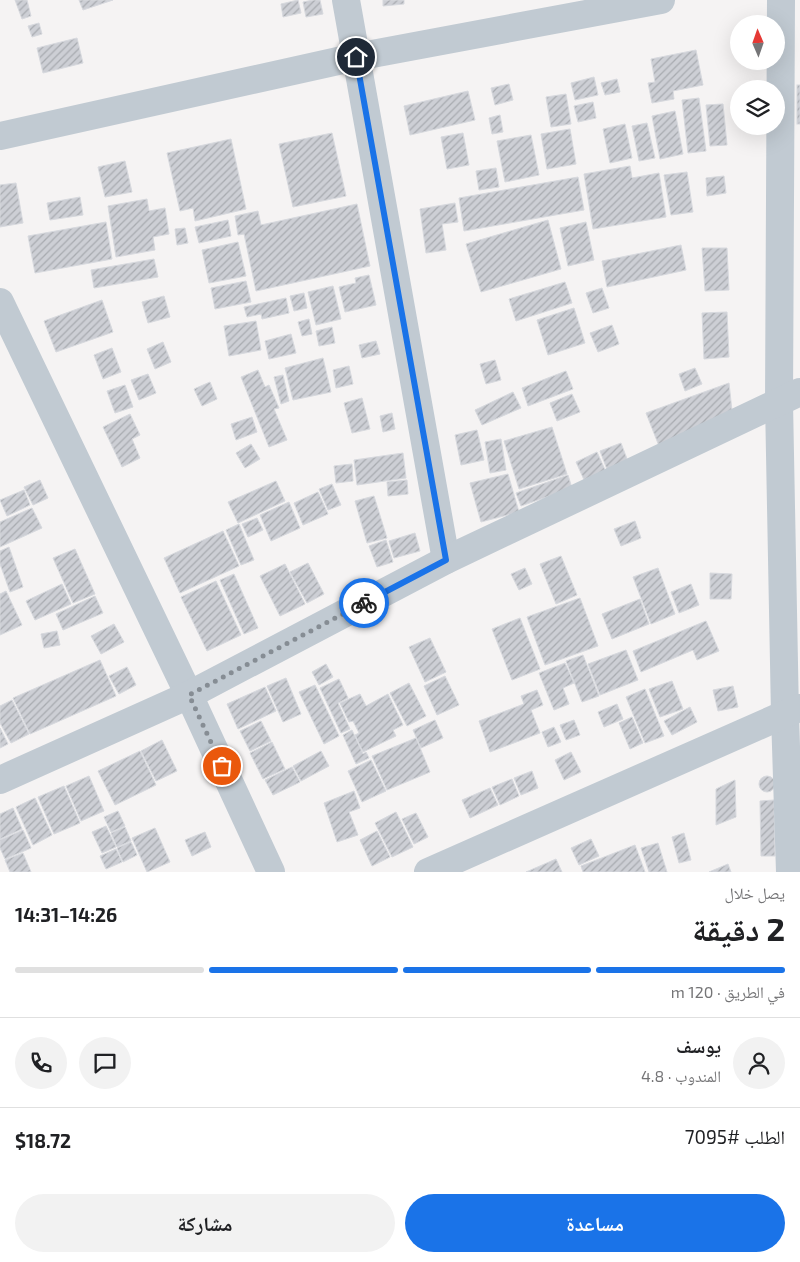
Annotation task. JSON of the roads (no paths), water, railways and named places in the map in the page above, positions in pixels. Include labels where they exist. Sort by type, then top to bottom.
[{"type":"street","points":[[346,0],[446,560]]},
{"type":"street","points":[[0,136],[356,57],[660,0]]},
{"type":"street","points":[[781,0],[789,397],[792,711],[790,872]]},
{"type":"street","points":[[0,302],[189,695],[271,872]]},
{"type":"street","points":[[0,780],[189,695],[446,560],[789,397]]},
{"type":"street","points":[[428,872],[792,711]]}]
